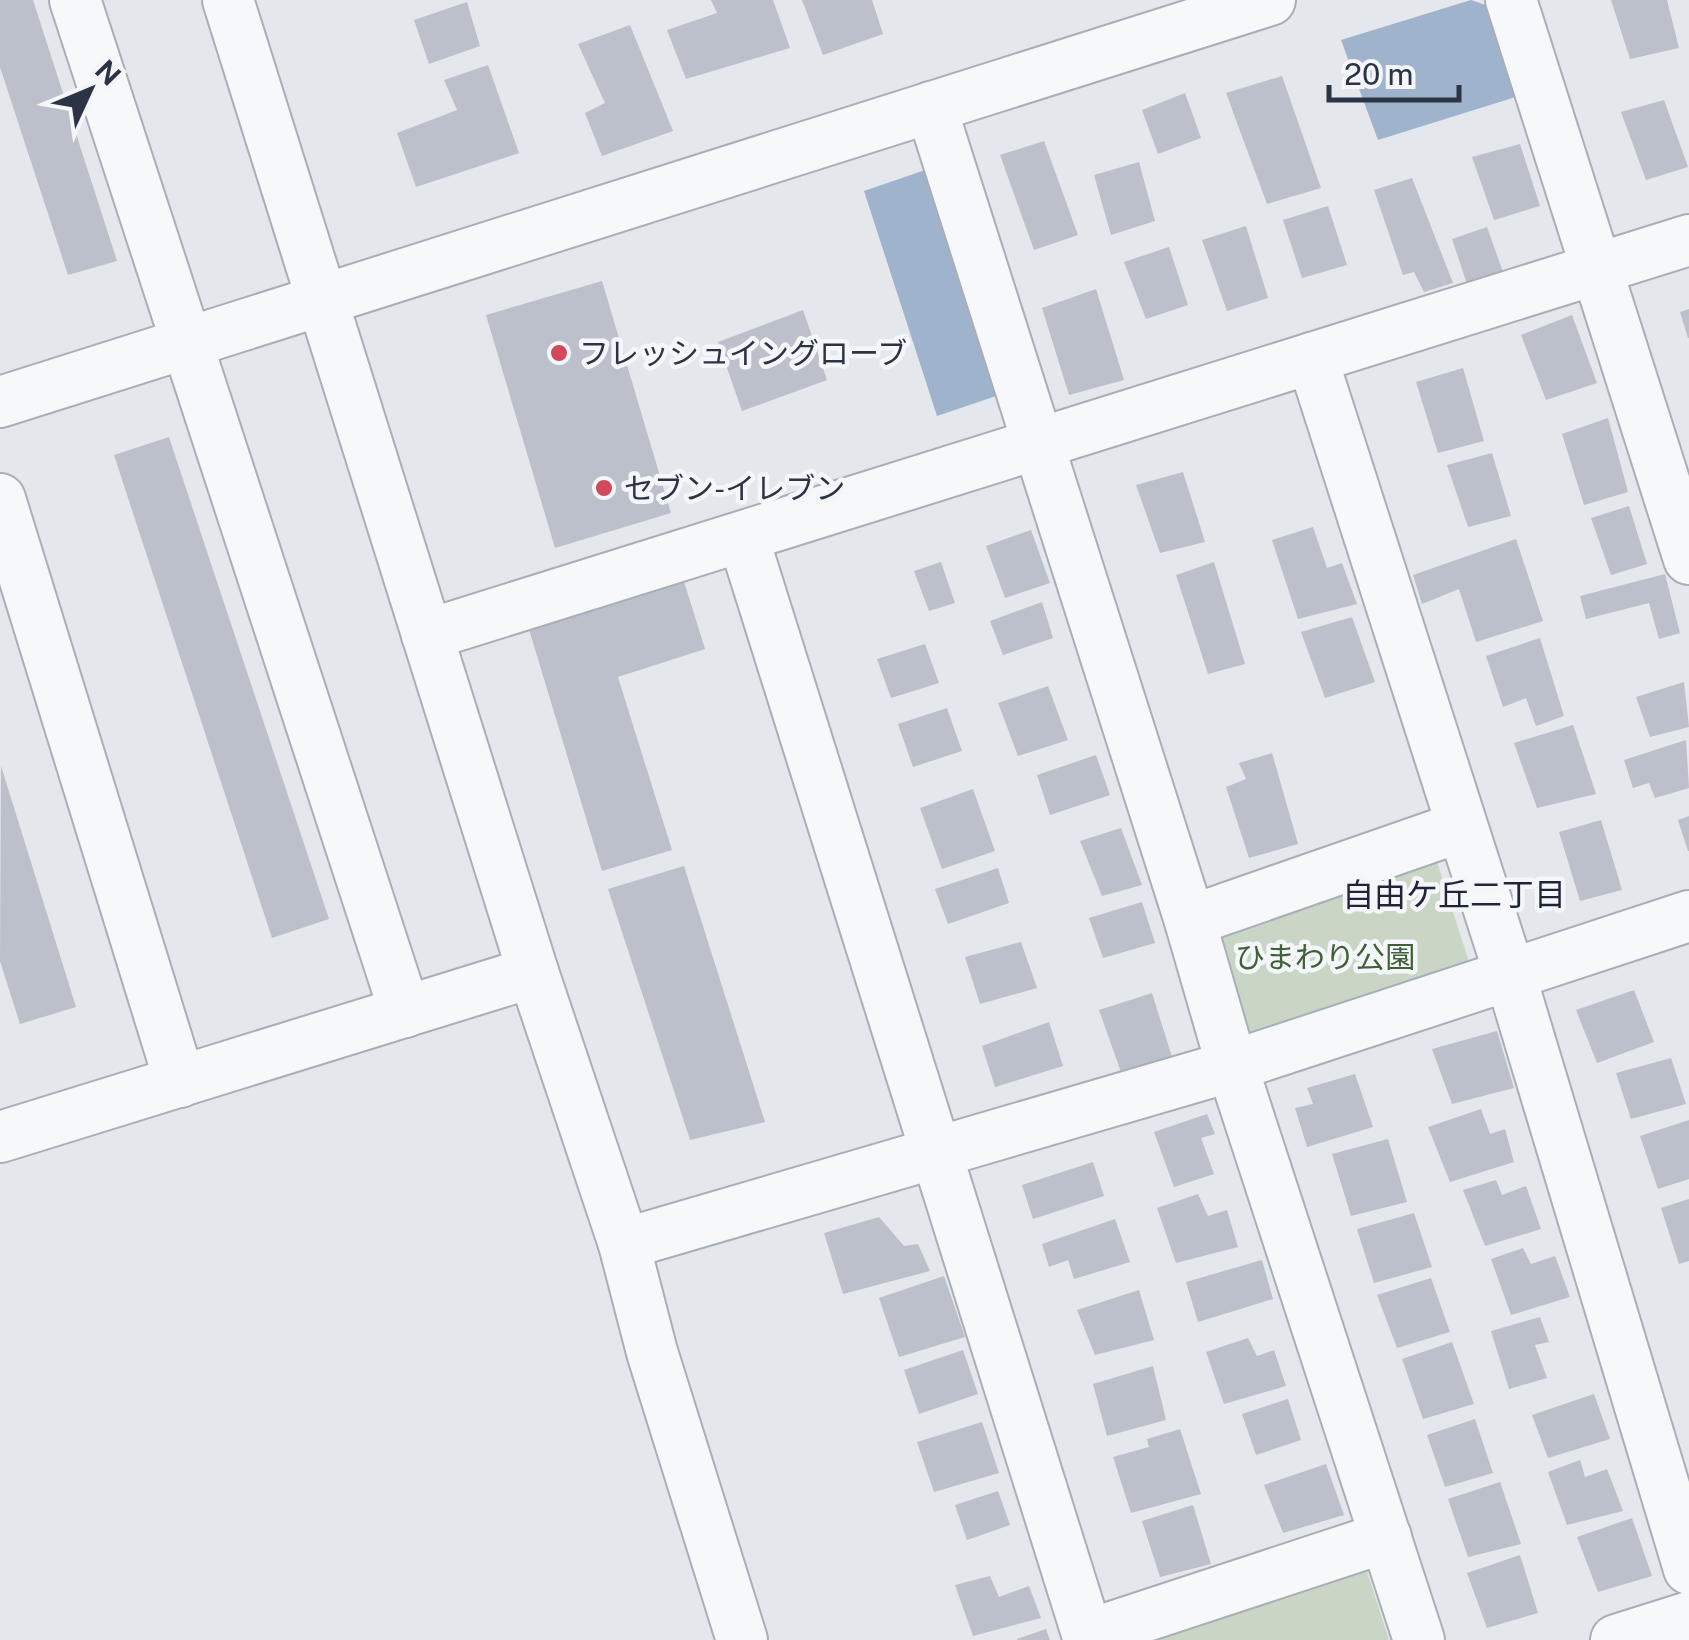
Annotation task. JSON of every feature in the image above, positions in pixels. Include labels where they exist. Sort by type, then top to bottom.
[{"type":"street","points":[[75,0],[184,344],[405,1012]]},
{"type":"street","points":[[228,0],[533,972],[624,1244],[652,1352],[742,1640]]},
{"type":"street","points":[[0,402],[931,107],[1128,21],[1270,0]]},
{"type":"street","points":[[1511,0],[1689,559]]},
{"type":"street","points":[[931,107],[1040,443],[1232,1066],[1418,1640]]},
{"type":"street","points":[[428,635],[1689,240]]},
{"type":"street","points":[[1312,358],[1511,978],[1689,1569]]},
{"type":"street","points":[[0,499],[180,1082]]},
{"type":"street","points":[[742,537],[1088,1638],[1386,1537]]},
{"type":"street","points":[[1190,922],[1460,827]]},
{"type":"street","points":[[624,1244],[1232,1066],[1511,978],[1689,916]]},
{"type":"street","points":[[0,1138],[533,972]]},
{"type":"street","points":[[1616,1640],[1689,1617]]},
{"type":"green space","name":"ひまわり公園","points":[[1435,856],[1472,971],[1249,1047],[1213,930]]},
{"type":"green space","points":[[1365,1565],[1389,1640],[1117,1640]]},
{"type":"water","points":[[1471,0],[1497,9],[1522,95],[1378,140],[1341,40]]},
{"type":"water","points":[[931,168],[1002,394],[937,416],[864,191]]},
{"type":"building","points":[[0,0],[33,0],[117,261],[68,275],[0,67]]},
{"type":"building","points":[[711,0],[773,0],[790,48],[686,79],[667,30],[717,13]]},
{"type":"building","points":[[802,0],[872,0],[883,34],[823,55]]},
{"type":"building","points":[[1611,0],[1667,0],[1679,48],[1630,59]]},
{"type":"building","points":[[467,2],[480,46],[429,64],[414,20]]},
{"type":"building","points":[[630,25],[673,131],[602,156],[585,113],[605,103],[578,44]]},
{"type":"building","points":[[488,65],[519,153],[416,187],[397,133],[457,110],[444,80]]},
{"type":"building","points":[[1282,76],[1321,188],[1267,204],[1226,93]]},
{"type":"building","points":[[1185,93],[1201,138],[1158,154],[1142,110]]},
{"type":"building","points":[[1664,100],[1688,167],[1646,180],[1621,112]]},
{"type":"building","points":[[1044,141],[1078,235],[1034,250],[1000,155]]},
{"type":"building","points":[[1520,144],[1540,206],[1494,220],[1472,157]]},
{"type":"building","points":[[1139,162],[1155,221],[1111,235],[1094,175]]},
{"type":"building","points":[[1412,178],[1453,283],[1424,292],[1414,272],[1403,275],[1374,190]]},
{"type":"building","points":[[1328,206],[1347,265],[1302,278],[1283,220]]},
{"type":"building","points":[[1246,226],[1268,298],[1227,311],[1202,240]]},
{"type":"building","points":[[1487,227],[1503,272],[1467,284],[1452,239]]},
{"type":"building","points":[[1169,247],[1188,305],[1146,319],[1124,262]]},
{"type":"building","points":[[602,281],[671,513],[555,548],[486,315]]},
{"type":"building","points":[[1096,289],[1124,380],[1069,395],[1042,308]]},
{"type":"building","points":[[1689,309],[1689,338],[1688,338],[1680,312]]},
{"type":"building","points":[[803,310],[827,380],[742,411],[718,342]]},
{"type":"building","points":[[1572,315],[1597,383],[1546,400],[1521,335]]},
{"type":"building","points":[[1463,368],[1484,441],[1438,453],[1416,382]]},
{"type":"building","points":[[1608,418],[1628,492],[1584,505],[1562,434]]},
{"type":"building","points":[[169,437],[329,919],[272,938],[114,455]]},
{"type":"building","points":[[1492,453],[1511,516],[1468,527],[1447,465]]},
{"type":"building","points":[[1183,472],[1205,542],[1160,553],[1136,485]]},
{"type":"building","points":[[1629,506],[1647,564],[1611,575],[1591,518]]},
{"type":"building","points":[[1313,527],[1327,568],[1342,563],[1357,604],[1298,619],[1272,540]]},
{"type":"building","points":[[1031,530],[1050,583],[1005,598],[986,546]]},
{"type":"building","points":[[1516,539],[1543,621],[1476,642],[1459,589],[1422,604],[1413,575]]},
{"type":"building","points":[[941,562],[955,603],[929,611],[914,571]]},
{"type":"building","points":[[1214,562],[1245,664],[1208,674],[1176,575]]},
{"type":"building","points":[[1665,574],[1680,633],[1659,639],[1649,603],[1586,619],[1580,596]]},
{"type":"building","points":[[682,575],[705,649],[618,677],[672,850],[602,871],[528,626]]},
{"type":"building","points":[[1042,602],[1053,638],[1003,655],[990,621]]},
{"type":"building","points":[[1352,617],[1375,682],[1325,698],[1301,632]]},
{"type":"building","points":[[1540,638],[1564,716],[1536,726],[1526,698],[1503,707],[1486,656]]},
{"type":"building","points":[[925,644],[939,683],[891,698],[877,659]]},
{"type":"building","points":[[1684,682],[1689,727],[1650,737],[1636,697]]},
{"type":"building","points":[[1048,686],[1068,740],[1018,756],[998,703]]},
{"type":"building","points":[[947,708],[962,751],[913,767],[898,724]]},
{"type":"building","points":[[1573,725],[1596,794],[1537,808],[1514,743]]},
{"type":"building","points":[[1686,740],[1689,788],[1655,798],[1649,783],[1633,788],[1624,760]]},
{"type":"building","points":[[1272,753],[1298,844],[1249,858],[1226,787],[1246,779],[1239,763]]},
{"type":"building","points":[[1096,755],[1110,795],[1050,815],[1037,775]]},
{"type":"building","points":[[1,766],[76,1007],[20,1024],[0,961]]},
{"type":"building","points":[[973,789],[995,851],[942,869],[920,808]]},
{"type":"building","points":[[1689,816],[1689,851],[1688,851],[1678,820]]},
{"type":"building","points":[[1601,820],[1622,890],[1580,901],[1559,832]]},
{"type":"building","points":[[1121,828],[1142,885],[1102,896],[1080,841]]},
{"type":"building","points":[[684,866],[765,1122],[690,1140],[608,889]]},
{"type":"building","points":[[998,868],[1009,903],[948,924],[935,889]]},
{"type":"building","points":[[1142,902],[1155,943],[1103,958],[1089,918]]},
{"type":"building","points":[[1021,942],[1037,988],[980,1004],[965,957]]},
{"type":"building","points":[[1634,990],[1654,1042],[1597,1063],[1576,1010]]},
{"type":"building","points":[[1152,993],[1172,1057],[1121,1072],[1099,1010]]},
{"type":"building","points":[[1049,1022],[1063,1066],[995,1087],[982,1046]]},
{"type":"building","points":[[1497,1031],[1514,1088],[1452,1104],[1432,1049]]},
{"type":"building","points":[[1671,1058],[1686,1104],[1631,1119],[1616,1073]]},
{"type":"building","points":[[1355,1074],[1373,1127],[1307,1147],[1295,1108],[1313,1104],[1307,1088]]},
{"type":"building","points":[[1481,1109],[1490,1134],[1505,1129],[1514,1162],[1450,1182],[1428,1127]]},
{"type":"building","points":[[1207,1114],[1215,1134],[1201,1138],[1214,1174],[1174,1187],[1154,1132]]},
{"type":"building","points":[[1689,1120],[1689,1179],[1658,1189],[1640,1136]]},
{"type":"building","points":[[1388,1139],[1407,1202],[1351,1216],[1332,1154]]},
{"type":"building","points":[[1093,1162],[1104,1196],[1033,1219],[1022,1185]]},
{"type":"building","points":[[1496,1180],[1502,1195],[1526,1186],[1541,1229],[1485,1246],[1463,1190]]},
{"type":"building","points":[[1198,1194],[1208,1216],[1227,1210],[1238,1247],[1176,1263],[1157,1208]]},
{"type":"building","points":[[1689,1199],[1689,1261],[1679,1264],[1661,1208]]},
{"type":"building","points":[[1414,1213],[1432,1267],[1374,1283],[1357,1229]]},
{"type":"building","points":[[879,1217],[904,1246],[918,1244],[930,1271],[843,1294],[824,1233]]},
{"type":"building","points":[[1115,1219],[1130,1262],[1074,1279],[1068,1260],[1049,1267],[1042,1244]]},
{"type":"building","points":[[1523,1248],[1531,1264],[1555,1256],[1570,1297],[1511,1315],[1491,1259]]},
{"type":"building","points":[[1262,1260],[1273,1299],[1198,1322],[1186,1282]]},
{"type":"building","points":[[944,1276],[965,1337],[899,1357],[879,1298]]},
{"type":"building","points":[[1431,1278],[1450,1332],[1397,1348],[1377,1295]]},
{"type":"building","points":[[1139,1290],[1154,1340],[1095,1355],[1077,1310]]},
{"type":"building","points":[[1540,1317],[1549,1342],[1535,1345],[1547,1378],[1509,1389],[1491,1331]]},
{"type":"building","points":[[1248,1338],[1257,1356],[1274,1350],[1286,1386],[1224,1404],[1206,1352]]},
{"type":"building","points":[[1452,1342],[1474,1404],[1423,1419],[1402,1359]]},
{"type":"building","points":[[963,1350],[978,1394],[919,1414],[904,1370]]},
{"type":"building","points":[[1153,1366],[1166,1420],[1107,1436],[1093,1384]]},
{"type":"building","points":[[1594,1394],[1610,1439],[1548,1458],[1532,1415]]},
{"type":"building","points":[[1288,1399],[1301,1440],[1256,1455],[1242,1414]]},
{"type":"building","points":[[1475,1419],[1493,1473],[1445,1487],[1427,1435]]},
{"type":"building","points":[[982,1422],[999,1473],[934,1492],[917,1442]]},
{"type":"building","points":[[1180,1429],[1201,1494],[1131,1513],[1113,1457],[1149,1447],[1147,1439]]},
{"type":"building","points":[[1580,1460],[1585,1477],[1607,1469],[1623,1511],[1567,1525],[1548,1472]]},
{"type":"building","points":[[1326,1464],[1344,1515],[1283,1533],[1264,1485]]},
{"type":"building","points":[[1500,1482],[1521,1544],[1468,1557],[1448,1499]]},
{"type":"building","points":[[998,1491],[1010,1525],[967,1540],[955,1505]]},
{"type":"building","points":[[1193,1505],[1211,1564],[1160,1577],[1142,1521]]},
{"type":"building","points":[[1632,1518],[1652,1576],[1598,1592],[1577,1537]]},
{"type":"building","points":[[1520,1555],[1538,1613],[1487,1628],[1467,1573]]},
{"type":"building","points":[[990,1576],[999,1597],[1029,1586],[1041,1618],[973,1636],[955,1585]]},
{"type":"building","points":[[1046,1629],[1050,1640],[1017,1640],[1017,1639]]},
{"type":"place","name":"フレッシュイングローブ","points":[[559,353]]},
{"type":"place","name":"セブン-イレブン","points":[[604,488]]},
{"type":"district","name":"自由ケ丘二丁目","points":[[1454,894]]}]
